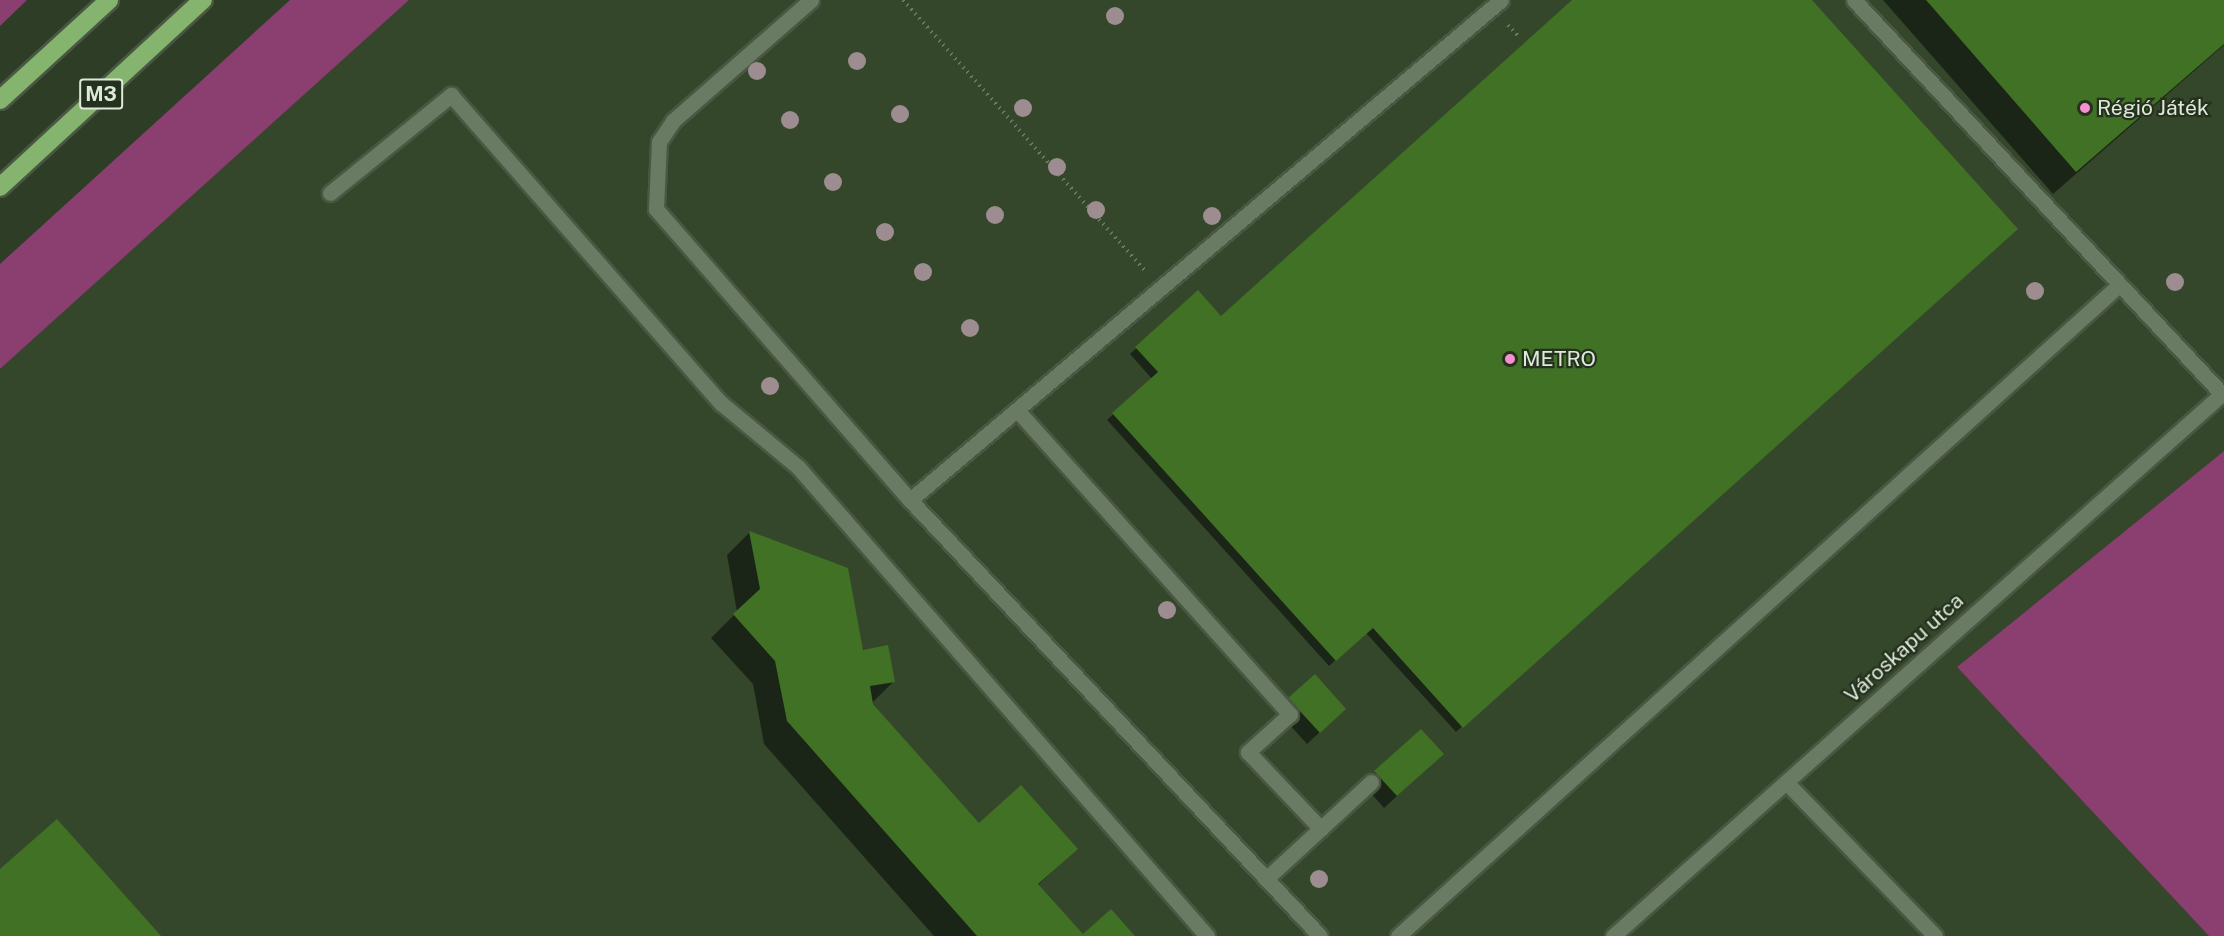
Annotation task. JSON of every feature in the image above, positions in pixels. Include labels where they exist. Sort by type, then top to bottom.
[{"type":"highway","points":[[0,100],[109,0]]},
{"type":"highway","name":"M3","points":[[0,187],[203,0]]},
{"type":"street","points":[[811,0],[673,121],[659,142],[656,208],[910,500],[1320,936]]},
{"type":"street","points":[[910,500],[1501,0]]},
{"type":"street","points":[[1854,0],[2119,285],[2223,393]]},
{"type":"street","points":[[330,194],[451,95],[721,403],[798,467],[1207,936]]},
{"type":"street","points":[[1398,936],[2119,285]]},
{"type":"street","name":"Városkapu utca","points":[[1612,936],[2223,393]]},
{"type":"street","points":[[1017,410],[1290,714],[1248,752],[1321,829]]},
{"type":"street","points":[[1266,879],[1371,782]]},
{"type":"street","points":[[1786,782],[1935,936]]},
{"type":"path","points":[[903,0],[1161,288]]},
{"type":"shaded area","points":[[0,0],[27,0],[0,26]]},
{"type":"shaded area","points":[[290,0],[409,0],[0,369],[0,264]]},
{"type":"shaded area","points":[[409,0],[2224,0],[2224,451],[1957,667],[2209,936],[0,936],[0,369]]},
{"type":"shaded area","points":[[2224,451],[2224,936],[2209,936],[1957,667]]},
{"type":"building","name":"METRO","points":[[1572,0],[1812,0],[2018,229],[1463,728],[1373,628],[1336,661],[1112,413],[1158,372],[1135,347],[1198,290],[1221,316]]},
{"type":"building","name":"Régió Játék","points":[[1926,0],[2224,0],[2224,44],[2076,172]]},
{"type":"building","points":[[749,531],[848,568],[863,650],[888,645],[895,682],[870,686],[873,704],[979,823],[1021,785],[1078,849],[1038,884],[1083,934],[1111,909],[1135,936],[977,936],[787,721],[775,661],[733,614],[760,589]]},
{"type":"building","points":[[1315,674],[1346,709],[1320,733],[1288,698]]},
{"type":"building","points":[[1421,729],[1444,754],[1397,796],[1374,771]]},
{"type":"building","points":[[57,819],[161,936],[0,936],[0,869]]},
{"type":"place","name":"Régió Játék","points":[[2085,108]]},
{"type":"place","name":"METRO","points":[[1510,359]]}]
